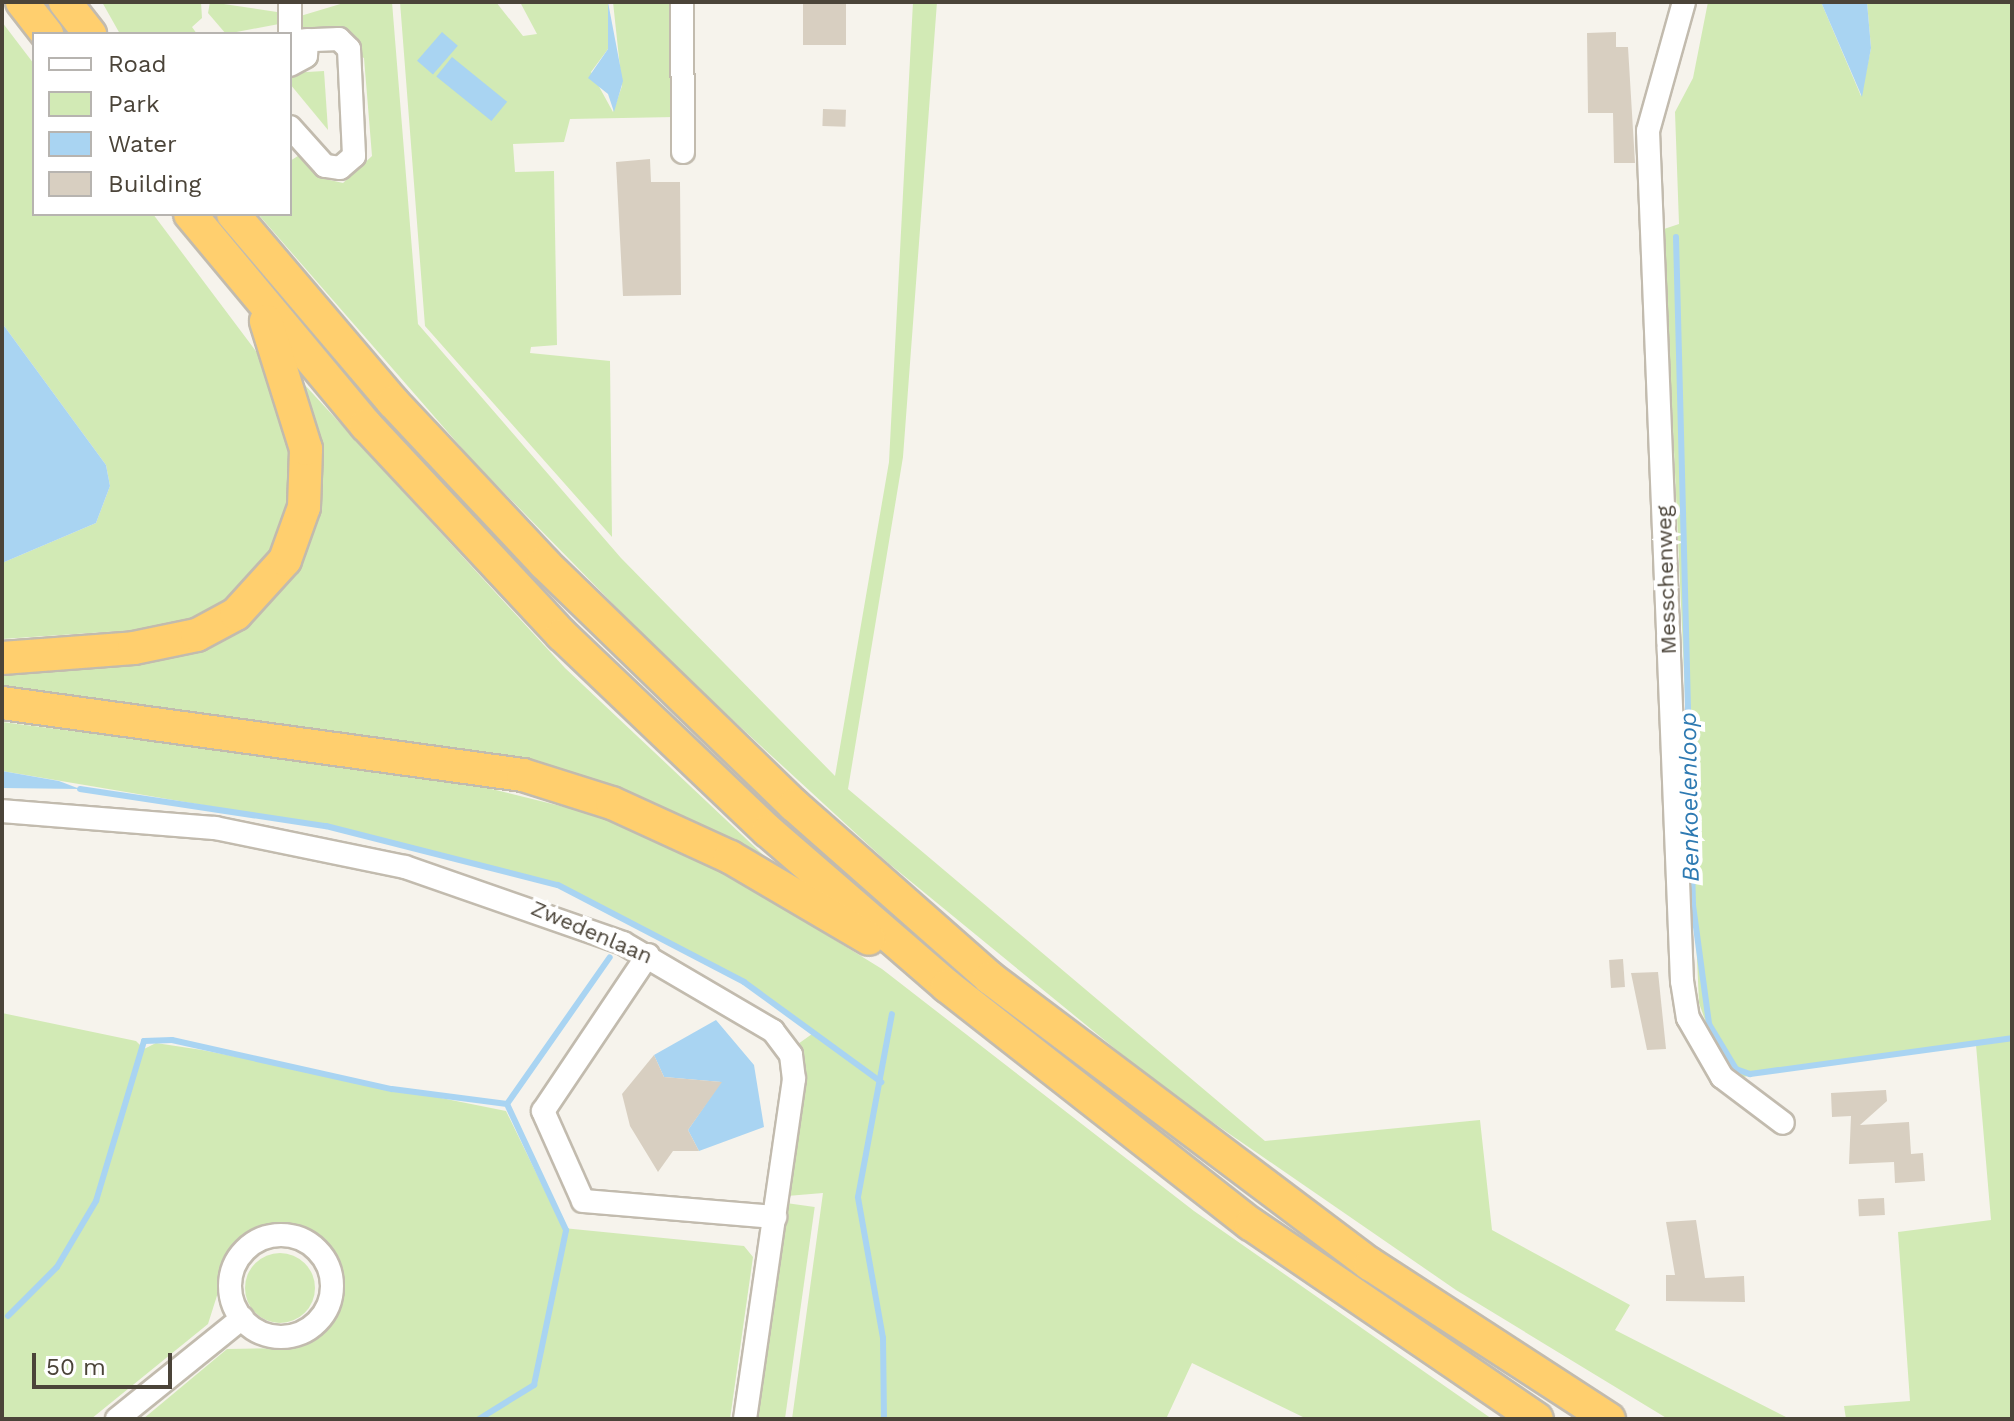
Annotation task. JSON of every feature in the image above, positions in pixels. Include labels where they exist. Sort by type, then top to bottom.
[{"type":"highway","points":[[22,2],[45,32]]},
{"type":"highway","points":[[65,2],[88,32]]},
{"type":"highway","points":[[192,216],[258,299],[562,635],[768,831],[947,986],[1251,1224],[1537,1419]]},
{"type":"highway","points":[[235,216],[383,391],[544,563],[794,805],[990,978],[1370,1264],[1609,1419]]},
{"type":"highway","points":[[2,658],[134,648],[197,635],[236,614],[285,560],[304,507],[306,449],[258,299]]},
{"type":"highway","points":[[2,703],[523,775],[612,803],[730,857],[947,986]]},
{"type":"street","points":[[290,2],[290,32]]},
{"type":"street","points":[[682,2],[683,152]]},
{"type":"street","name":"Messchenweg","points":[[1684,2],[1648,131],[1682,981],[1688,1018],[1715,1067],[1783,1123]]},
{"type":"street","points":[[292,41],[339,39],[349,49],[354,156],[340,168],[325,166],[292,129]]},
{"type":"street","points":[[292,64],[306,56],[307,40]]},
{"type":"street","name":"Zwedenlaan","points":[[2,811],[215,828],[325,849],[525,903],[648,955],[773,1031],[791,1055],[775,1217],[745,1419]]},
{"type":"street","points":[[648,955],[543,1111],[583,1201],[775,1217]]},
{"type":"street","points":[[282,1235],[314,1246],[331,1281],[320,1319],[277,1337],[242,1318],[230,1275],[249,1246],[282,1235]]},
{"type":"street","points":[[117,1419],[242,1318]]},
{"type":"green space","points":[[102,2],[201,2],[202,18],[192,27],[196,32],[119,32]]},
{"type":"green space","points":[[210,2],[277,12],[279,24],[224,32],[208,13]]},
{"type":"green space","points":[[347,2],[392,2],[418,324],[621,558],[835,776],[889,462],[913,2],[937,2],[903,457],[848,789],[1265,1141],[1480,1120],[1492,1230],[1630,1305],[1615,1330],[1790,1419],[1668,1419],[1456,1290],[1163,1088],[887,862],[673,665],[473,461],[260,216],[292,216],[292,160],[301,154],[321,178],[343,183],[372,156],[364,58],[302,29],[297,17]]},
{"type":"green space","points":[[400,2],[496,2],[523,36],[537,34],[520,2],[608,2],[608,49],[591,72],[613,112],[622,86],[613,2],[675,2],[675,117],[570,119],[564,142],[513,144],[515,172],[554,171],[557,345],[531,347],[530,353],[610,361],[612,537],[425,326]]},
{"type":"green space","points":[[1708,2],[1821,2],[1861,96],[1871,48],[1867,2],[2012,2],[2012,1419],[1846,1419],[1844,1406],[1910,1401],[1898,1232],[1991,1220],[1976,1045],[1742,1077],[1715,1048],[1699,1003],[1664,229],[1679,224],[1675,112],[1693,78]]},
{"type":"green space","points":[[2,22],[32,61],[32,216],[154,216],[264,362],[293,451],[293,494],[277,544],[252,581],[200,617],[165,628],[2,639],[2,563],[96,523],[110,486],[106,465],[2,323]]},
{"type":"green space","points":[[324,71],[328,130],[292,86],[292,73]]},
{"type":"green space","points":[[292,371],[565,668],[794,884],[683,822],[308,729],[2,691],[2,669],[157,652],[292,565]]},
{"type":"green space","points":[[2,722],[451,779],[629,823],[710,863],[882,969],[1194,1211],[1492,1419],[1307,1419],[1192,1363],[1166,1419],[792,1419],[823,1193],[787,1196],[805,1072],[798,1044],[812,1034],[722,968],[558,885],[326,826],[2,771]]},
{"type":"green space","points":[[2,1013],[136,1041],[144,1049],[156,1043],[202,1050],[506,1111],[563,1228],[744,1246],[753,1257],[730,1419],[143,1419],[227,1349],[296,1348],[328,1328],[342,1302],[338,1263],[305,1227],[277,1223],[234,1242],[208,1324],[91,1419],[2,1419]]},
{"type":"green space","points":[[786,1203],[815,1207],[785,1419],[756,1419]]},
{"type":"green space","points":[[280,1253],[305,1263],[315,1288],[305,1313],[280,1323],[255,1313],[245,1288],[255,1263]]},
{"type":"water","points":[[608,2],[623,81],[614,112],[608,94],[588,78],[608,49]]},
{"type":"water","points":[[1821,2],[1867,2],[1871,48],[1862,97]]},
{"type":"water","points":[[442,32],[458,46],[433,74],[417,61]]},
{"type":"water","points":[[452,57],[507,102],[491,121],[436,76]]},
{"type":"water","points":[[2,323],[106,465],[110,486],[96,523],[2,563]]},
{"type":"water","points":[[2,771],[59,781],[80,789],[2,788]]},
{"type":"water","points":[[716,1020],[754,1065],[764,1127],[699,1151],[688,1130],[721,1082],[664,1077],[654,1055]]},
{"type":"building","points":[[803,2],[846,2],[846,45],[803,45]]},
{"type":"building","points":[[1616,32],[1616,47],[1628,47],[1635,163],[1614,163],[1613,113],[1588,113],[1587,33]]},
{"type":"building","points":[[823,109],[846,110],[845,127],[822,126]]},
{"type":"building","points":[[650,159],[651,182],[680,182],[681,295],[623,296],[616,162]]},
{"type":"building","points":[[1623,959],[1625,987],[1611,988],[1609,960]]},
{"type":"building","points":[[1658,972],[1666,1049],[1647,1050],[1631,973]]},
{"type":"building","points":[[654,1055],[664,1077],[722,1082],[688,1130],[699,1151],[673,1151],[658,1172],[630,1126],[622,1094]]},
{"type":"building","points":[[1886,1090],[1887,1101],[1860,1125],[1909,1122],[1911,1154],[1923,1153],[1925,1181],[1895,1183],[1894,1162],[1849,1164],[1851,1116],[1832,1117],[1831,1093]]},
{"type":"building","points":[[1884,1198],[1885,1215],[1859,1216],[1858,1199]]},
{"type":"building","points":[[1696,1220],[1705,1278],[1744,1276],[1745,1302],[1666,1301],[1666,1275],[1675,1275],[1666,1222]]},
{"type":"waterway","name":"Benkoelenloop","points":[[1676,237],[1693,905],[1709,1024],[1736,1069],[1750,1074],[2012,1038]]},
{"type":"waterway","points":[[80,789],[326,826],[558,885],[744,982],[881,1082]]},
{"type":"waterway","points":[[479,1419],[534,1385],[566,1230],[507,1104],[610,957]]},
{"type":"waterway","points":[[884,1419],[883,1338],[858,1197],[892,1014]]},
{"type":"waterway","points":[[8,1316],[57,1267],[96,1201],[144,1041],[172,1040],[392,1089],[507,1104]]}]
